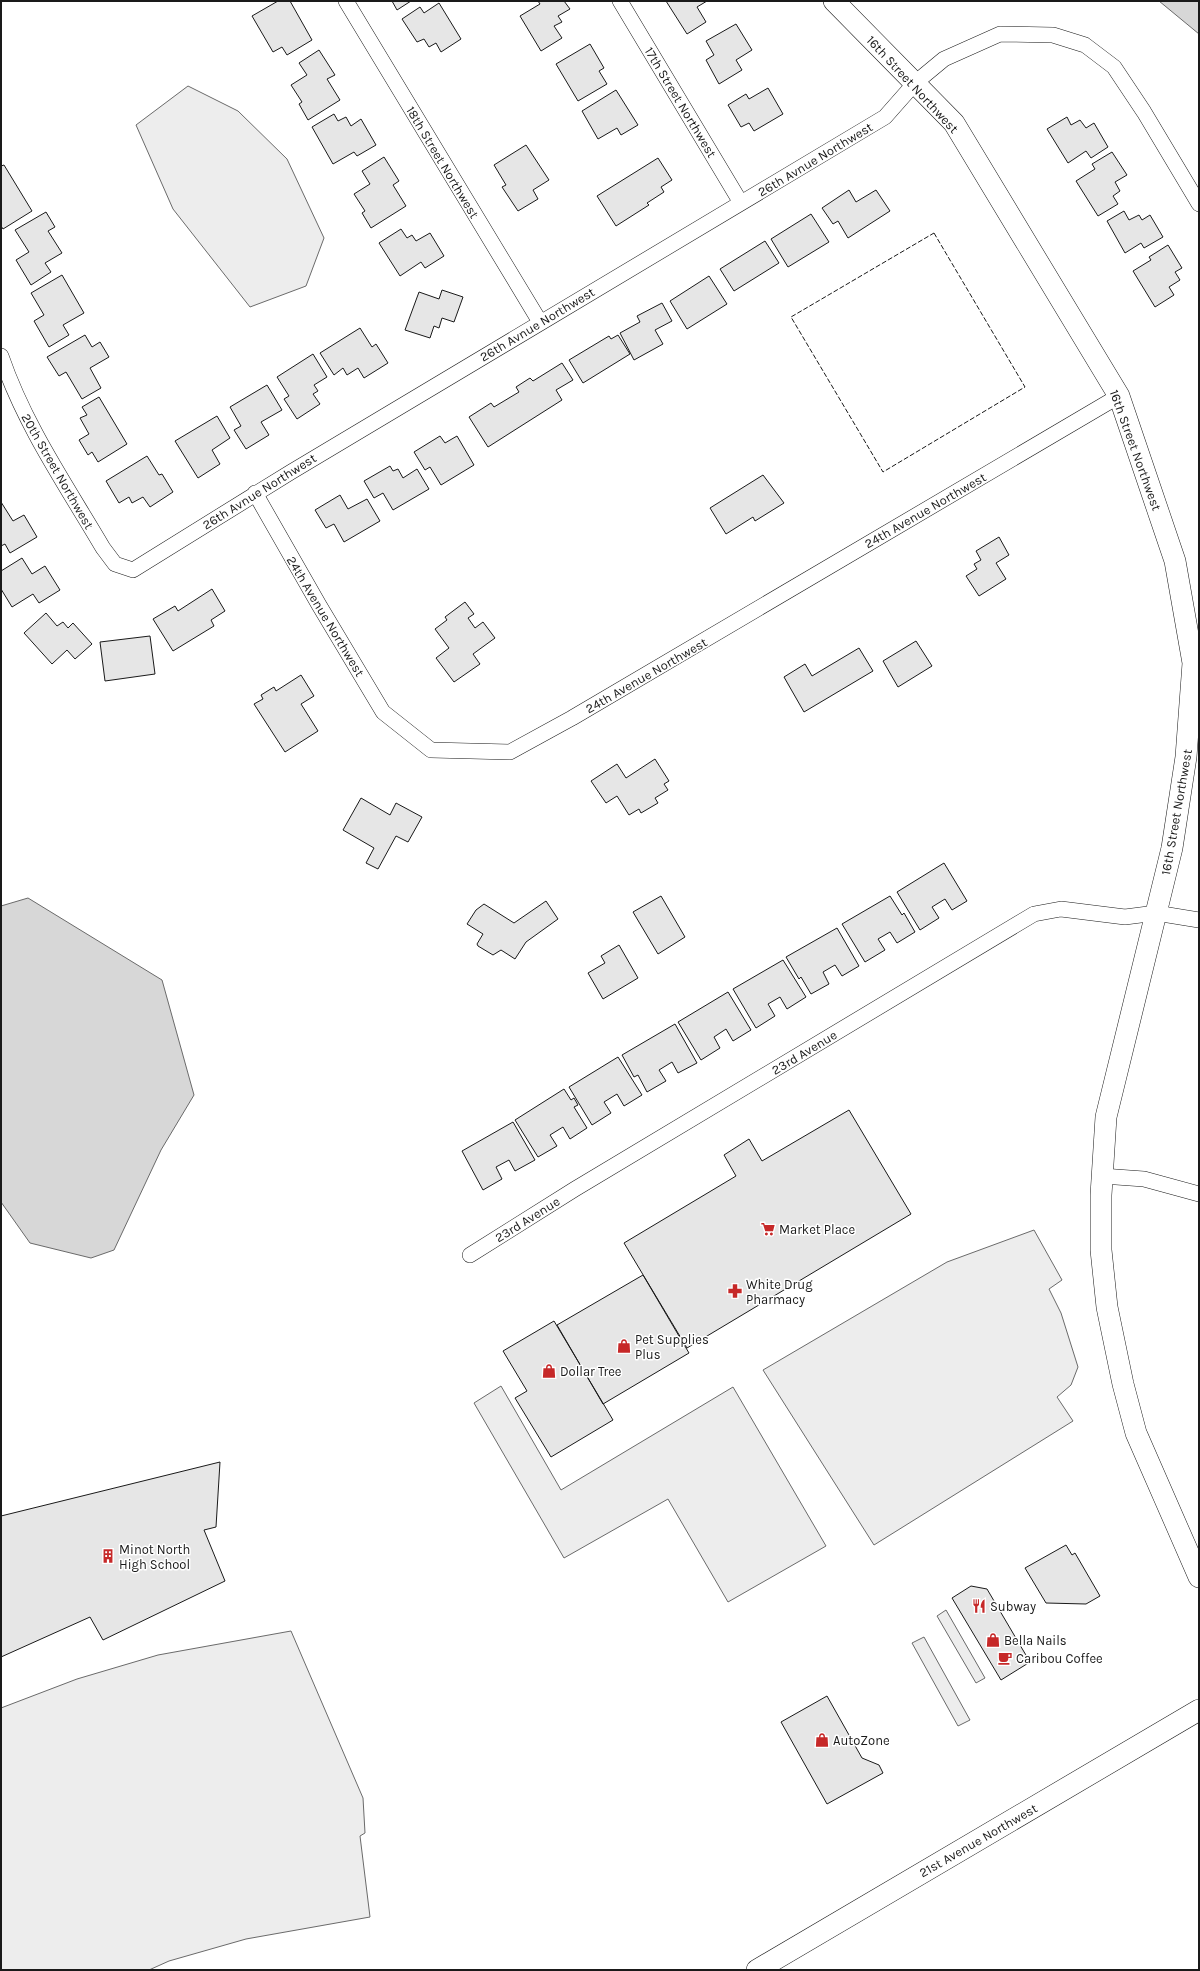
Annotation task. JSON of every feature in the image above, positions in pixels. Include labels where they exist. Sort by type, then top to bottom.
[{"type":"street","name":"18th Street Northwest","points":[[346,1],[540,322]]},
{"type":"street","name":"17th Street Northwest","points":[[620,1],[741,203]]},
{"type":"street","name":"16th Street Northwest","points":[[834,1],[954,123],[1120,396],[1175,561],[1193,662],[1186,758],[1172,848],[1106,1117],[1102,1176],[1101,1250],[1107,1306],[1123,1384],[1136,1433],[1199,1578]]},
{"type":"street","name":"26th Avnue Northwest","points":[[133,570],[256,493],[885,117],[915,84],[944,59],[1000,34],[1053,35],[1084,45],[1114,67],[1144,112],[1199,204]]},
{"type":"street","name":"20th Street Northwest","points":[[1,356],[12,390],[30,427],[103,548],[115,564],[133,570]]},
{"type":"street","name":"24th Avenue Northwest","points":[[256,493],[319,605],[383,712],[431,750],[510,752],[572,718],[1120,396]]},
{"type":"street","name":"23rd Avenue","points":[[470,1255],[575,1189],[1034,914],[1061,909],[1126,917],[1156,913],[1199,920]]},
{"type":"street","points":[[1102,1176],[1144,1179],[1199,1194]]},
{"type":"street","name":"21st Avenue Northwest","points":[[757,1970],[1199,1710]]},
{"type":"shaded area","points":[[1159,1],[1199,1],[1199,34]]},
{"type":"shaded area","points":[[188,86],[238,111],[287,159],[324,238],[306,286],[250,307],[173,209],[136,125]]},
{"type":"shaded area","points":[[28,898],[162,980],[194,1095],[161,1150],[114,1250],[91,1258],[30,1243],[1,1202],[1,906]]},
{"type":"shaded area","points":[[1034,1230],[1062,1280],[1049,1289],[1061,1313],[1078,1367],[1071,1385],[1057,1397],[1073,1421],[874,1545],[763,1370],[947,1262]]},
{"type":"shaded area","points":[[501,1386],[561,1490],[733,1387],[826,1546],[728,1602],[668,1499],[564,1558],[474,1403]]},
{"type":"shaded area","points":[[946,1610],[985,1678],[976,1683],[937,1616]]},
{"type":"shaded area","points":[[291,1631],[363,1798],[365,1833],[360,1836],[370,1917],[246,1939],[169,1961],[149,1970],[1,1970],[1,1708],[77,1679],[158,1655]]},
{"type":"shaded area","points":[[924,1637],[970,1720],[958,1726],[912,1643]]},
{"type":"building","points":[[278,1],[290,1],[312,40],[287,55],[282,47],[273,52],[252,16]]},
{"type":"building","points":[[392,1],[411,1],[397,10]]},
{"type":"building","points":[[538,1],[564,1],[570,9],[558,16],[562,22],[554,26],[562,38],[541,51],[520,16],[540,4]]},
{"type":"building","points":[[666,1],[707,1],[697,7],[706,22],[687,34]]},
{"type":"building","points":[[439,3],[461,39],[441,52],[436,43],[429,47],[424,39],[417,42],[402,19],[420,7],[424,13]]},
{"type":"building","points":[[736,24],[752,50],[736,60],[742,70],[719,84],[706,60],[714,55],[706,41]]},
{"type":"building","points":[[590,44],[604,68],[599,71],[607,84],[578,101],[556,64]]},
{"type":"building","points":[[319,50],[335,75],[327,79],[340,100],[308,120],[299,104],[302,102],[291,85],[307,75],[299,63]]},
{"type":"building","points":[[768,88],[783,114],[754,131],[749,123],[741,127],[728,105],[746,94],[749,99]]},
{"type":"building","points":[[616,90],[638,125],[621,135],[617,128],[598,139],[582,111]]},
{"type":"building","points":[[334,114],[338,121],[346,117],[351,126],[361,119],[376,145],[357,156],[354,152],[333,164],[312,127]]},
{"type":"building","points":[[1067,117],[1071,125],[1080,120],[1086,128],[1094,123],[1108,147],[1091,158],[1086,151],[1068,163],[1047,129]]},
{"type":"building","points":[[526,145],[549,180],[533,190],[538,199],[518,211],[502,187],[506,185],[494,165]]},
{"type":"building","points":[[1112,152],[1127,175],[1115,182],[1120,191],[1113,196],[1118,204],[1098,216],[1076,181],[1095,169],[1092,164]]},
{"type":"building","points":[[384,157],[399,181],[393,185],[406,206],[371,228],[362,213],[365,211],[354,194],[370,184],[362,171]]},
{"type":"building","points":[[658,158],[672,180],[661,187],[664,192],[647,203],[649,205],[616,226],[597,196]]},
{"type":"building","points":[[4,165],[32,211],[3,229],[1,226],[1,166]]},
{"type":"building","points":[[849,190],[856,202],[876,190],[890,211],[848,238],[838,221],[833,224],[822,208]]},
{"type":"building","points":[[1124,211],[1129,220],[1139,215],[1142,220],[1150,215],[1163,237],[1144,248],[1141,243],[1125,253],[1107,221]]},
{"type":"building","points":[[46,212],[55,227],[48,231],[62,253],[45,263],[51,272],[31,285],[16,260],[29,252],[15,230]]},
{"type":"building","points":[[811,214],[829,242],[788,267],[771,239]]},
{"type":"building","points":[[401,229],[407,238],[412,235],[416,241],[430,233],[444,256],[425,268],[421,262],[400,276],[379,243]]},
{"type":"building","points":[[765,241],[779,263],[734,291],[720,269]]},
{"type":"building","points":[[1168,245],[1182,268],[1175,272],[1180,280],[1169,287],[1174,295],[1155,307],[1133,271],[1151,260],[1149,257]]},
{"type":"building","points":[[62,275],[84,313],[63,325],[69,335],[49,347],[34,321],[44,315],[31,293]]},
{"type":"building","points":[[709,276],[727,304],[687,329],[670,301]]},
{"type":"building","points":[[442,290],[463,297],[454,322],[442,318],[439,328],[434,326],[430,338],[405,330],[419,292],[439,299]]},
{"type":"building","points":[[662,303],[672,321],[655,330],[663,344],[634,360],[620,333],[640,322],[637,316]]},
{"type":"building","points":[[360,328],[372,347],[376,344],[388,363],[364,378],[358,368],[347,375],[343,368],[334,375],[320,353]]},
{"type":"building","points":[[85,335],[92,347],[100,342],[109,357],[90,368],[101,388],[82,399],[66,372],[59,376],[47,357]]},
{"type":"building","points":[[618,335],[630,354],[583,383],[569,360],[609,336],[611,339]]},
{"type":"building","points":[[313,354],[327,377],[314,385],[318,391],[313,394],[320,404],[297,419],[284,399],[289,396],[277,377]]},
{"type":"building","points":[[562,363],[573,380],[556,390],[562,400],[488,447],[469,417],[491,403],[494,407],[519,392],[516,387],[530,378],[533,381]]},
{"type":"building","points":[[267,385],[282,410],[261,422],[269,435],[246,449],[234,430],[241,426],[230,407]]},
{"type":"building","points":[[99,397],[127,444],[98,462],[92,452],[88,455],[79,440],[89,434],[80,418],[87,415],[82,407]]},
{"type":"building","points":[[217,416],[230,438],[212,450],[220,464],[198,478],[175,441]]},
{"type":"building","points":[[440,436],[445,443],[457,436],[474,465],[441,485],[430,467],[425,470],[414,452]]},
{"type":"building","points":[[147,456],[159,475],[162,474],[173,492],[150,507],[143,497],[132,503],[129,497],[119,503],[106,481]]},
{"type":"building","points":[[390,466],[393,471],[398,469],[403,478],[417,469],[429,489],[393,510],[383,493],[374,498],[364,481]]},
{"type":"building","points":[[763,475],[784,503],[755,521],[753,517],[726,534],[710,508]]},
{"type":"building","points":[[340,495],[348,509],[367,499],[380,521],[344,542],[334,524],[326,528],[315,510]]},
{"type":"building","points":[[1,502],[13,521],[24,515],[37,537],[10,553],[5,544],[1,546]]},
{"type":"building","points":[[999,537],[1009,555],[996,563],[1006,579],[979,596],[966,576],[977,569],[974,564],[981,560],[976,551]]},
{"type":"building","points":[[22,558],[32,574],[45,566],[60,590],[39,603],[33,594],[12,607],[1,589],[1,571]]},
{"type":"building","points":[[212,589],[225,611],[211,620],[214,626],[173,651],[153,619],[175,606],[178,611]]},
{"type":"building","points":[[465,602],[474,614],[468,618],[475,628],[483,622],[495,638],[473,654],[480,664],[454,682],[436,658],[449,648],[435,629],[447,620],[445,617]]},
{"type":"building","points":[[46,613],[57,626],[63,622],[68,628],[73,623],[92,644],[75,659],[67,650],[52,664],[24,633]]},
{"type":"building","points":[[150,636],[155,674],[105,681],[100,642]]},
{"type":"building","points":[[916,641],[932,666],[898,687],[883,661]]},
{"type":"building","points":[[859,648],[873,671],[804,712],[784,677],[805,664],[812,676]]},
{"type":"building","points":[[301,675],[314,696],[301,704],[318,731],[285,752],[254,704],[263,699],[261,695],[274,687],[276,691]]},
{"type":"building","points":[[655,759],[669,781],[664,784],[668,790],[655,798],[658,803],[641,813],[639,809],[629,815],[617,796],[606,803],[591,781],[617,764],[626,778]]},
{"type":"building","points":[[361,798],[390,815],[396,803],[422,817],[408,842],[396,836],[378,869],[366,863],[374,848],[343,830]]},
{"type":"building","points":[[944,863],[967,901],[952,910],[945,899],[932,907],[939,918],[920,930],[897,892]]},
{"type":"building","points":[[661,896],[685,937],[658,954],[633,912]]},
{"type":"building","points":[[890,896],[902,915],[904,913],[915,932],[897,943],[890,932],[878,939],[885,950],[865,962],[842,924]]},
{"type":"building","points":[[546,901],[558,919],[526,942],[515,959],[501,950],[493,955],[478,946],[477,944],[483,934],[467,924],[476,910],[484,904],[514,923]]},
{"type":"building","points":[[837,928],[859,966],[842,976],[835,965],[823,972],[829,984],[811,994],[801,977],[799,979],[786,957]]},
{"type":"building","points":[[619,945],[638,978],[603,999],[588,973],[605,963],[601,956]]},
{"type":"building","points":[[783,960],[806,997],[787,1009],[780,997],[768,1004],[775,1016],[756,1028],[733,989]]},
{"type":"building","points":[[728,992],[751,1030],[733,1041],[726,1029],[714,1037],[720,1048],[701,1060],[678,1022]]},
{"type":"building","points":[[675,1024],[697,1063],[678,1073],[672,1062],[659,1070],[666,1081],[647,1092],[638,1075],[634,1077],[622,1055]]},
{"type":"building","points":[[618,1057],[642,1095],[624,1106],[617,1094],[604,1102],[611,1113],[592,1125],[569,1087]]},
{"type":"building","points":[[564,1089],[571,1100],[574,1098],[578,1105],[574,1107],[587,1128],[570,1139],[563,1127],[550,1135],[557,1146],[538,1157],[515,1120]]},
{"type":"building","name":"Market Place","points":[[849,1110],[911,1214],[687,1348],[624,1243],[736,1176],[724,1155],[749,1139],[762,1161]]},
{"type":"building","points":[[513,1122],[535,1160],[515,1171],[509,1160],[496,1167],[502,1179],[483,1190],[462,1151]]},
{"type":"building","points":[[643,1275],[689,1353],[603,1404],[557,1325]]},
{"type":"building","name":"Dollar Tree","points":[[554,1321],[613,1420],[551,1457],[515,1398],[527,1391],[503,1351]]},
{"type":"building","name":"Minot North High School","points":[[220,1462],[216,1527],[204,1530],[225,1581],[103,1640],[90,1617],[1,1657],[1,1516]]},
{"type":"building","points":[[1066,1545],[1072,1555],[1075,1553],[1100,1596],[1086,1604],[1046,1603],[1025,1568]]},
{"type":"building","points":[[971,1586],[987,1589],[1030,1662],[1001,1680],[952,1598]]},
{"type":"building","name":"AutoZone","points":[[827,1696],[862,1758],[879,1765],[883,1773],[827,1804],[781,1722]]},
{"type":"fence","points":[[934,233],[1025,387],[883,472],[791,317],[934,233]]},
{"type":"place","name":"Market Place","points":[[768,1229]]},
{"type":"place","name":"White Drug Pharmacy","points":[[735,1291]]},
{"type":"place","name":"Pet Supplies Plus","points":[[624,1346]]},
{"type":"place","name":"Dollar Tree","points":[[549,1371]]},
{"type":"place","name":"Minot North High School","points":[[108,1556]]},
{"type":"place","name":"Subway","points":[[979,1606]]},
{"type":"place","name":"Bella Nails","points":[[993,1640]]},
{"type":"place","name":"Caribou Coffee","points":[[1005,1658]]},
{"type":"place","name":"AutoZone","points":[[822,1740]]}]
